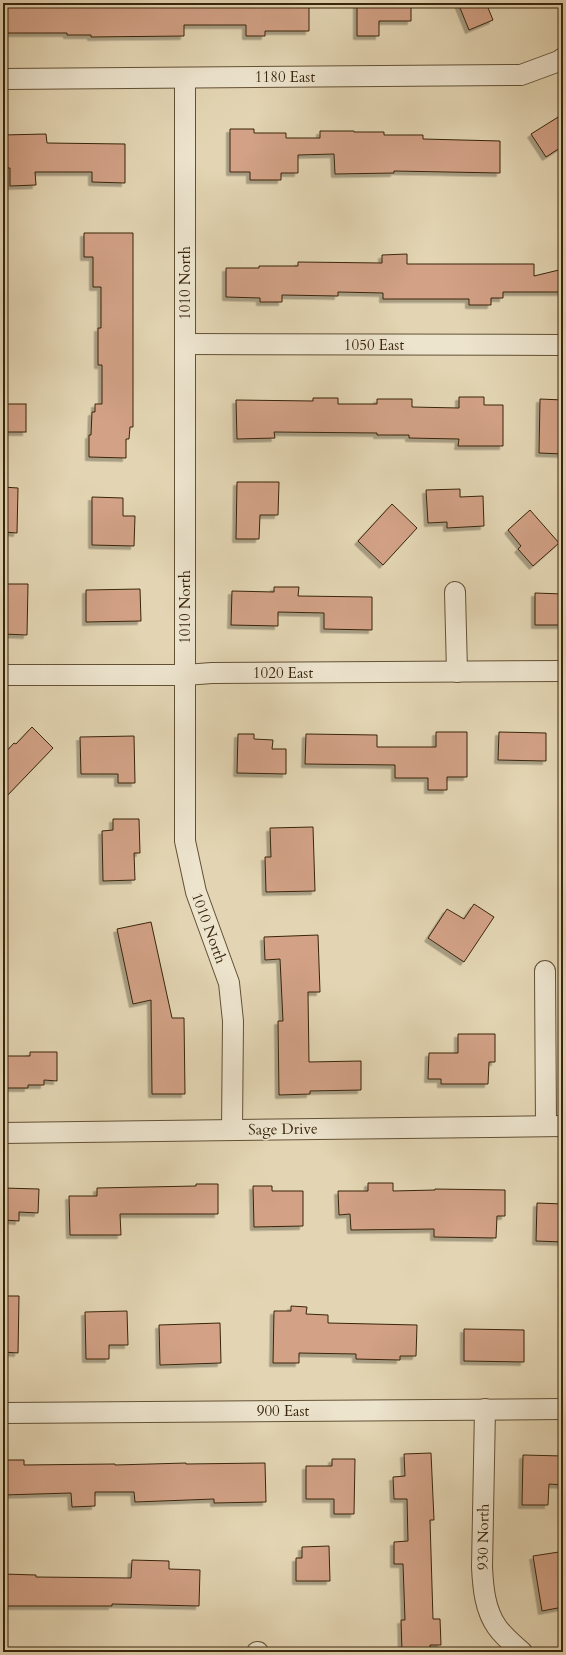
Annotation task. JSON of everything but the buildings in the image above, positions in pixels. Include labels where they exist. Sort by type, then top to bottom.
[{"type":"street","name":"1180 East","points":[[3,79],[521,75],[559,61],[563,58]]},
{"type":"street","name":"1010 North","points":[[185,78],[185,841],[196,892],[229,983],[233,1021],[232,1130]]},
{"type":"street","name":"1050 East","points":[[185,344],[563,345]]},
{"type":"street","points":[[454,592],[458,672]]},
{"type":"street","name":"1020 East","points":[[3,674],[563,671]]},
{"type":"street","points":[[546,971],[555,1126]]},
{"type":"street","name":"Sage Drive","points":[[3,1132],[555,1126]]},
{"type":"street","name":"930 North","points":[[484,1409],[482,1567],[484,1591],[488,1608],[497,1627],[522,1652]]},
{"type":"street","name":"900 East","points":[[3,1413],[563,1409]]}]
